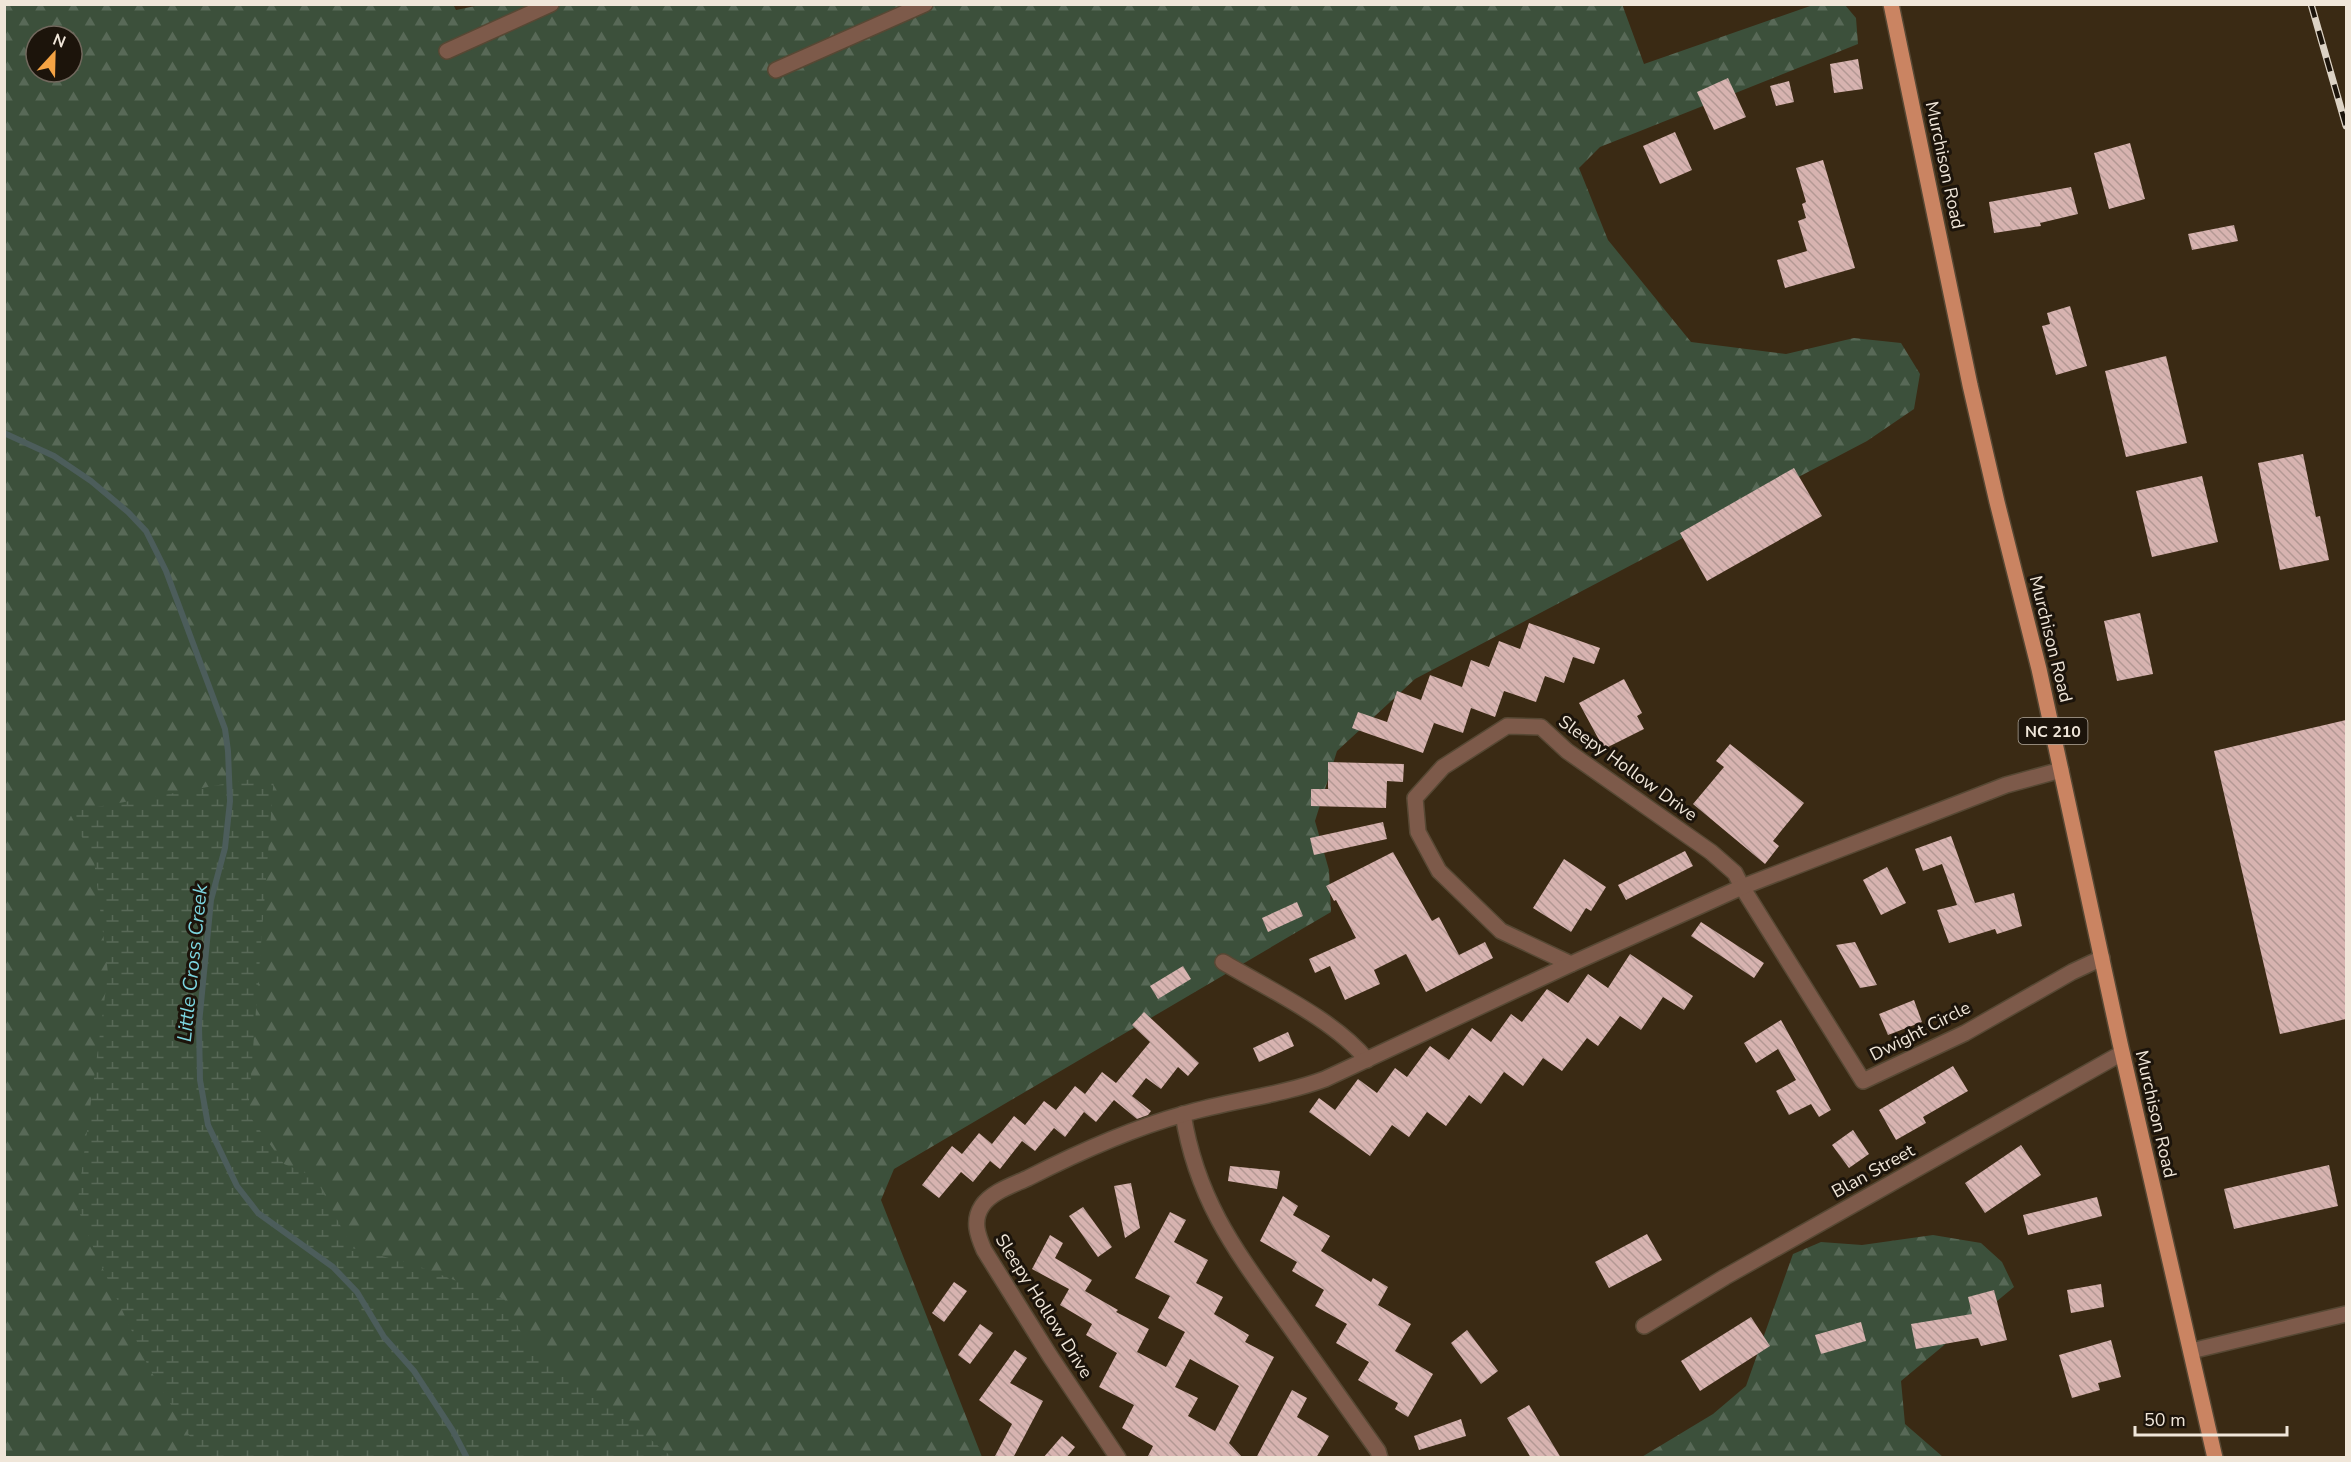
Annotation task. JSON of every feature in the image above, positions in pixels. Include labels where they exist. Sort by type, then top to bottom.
[{"type":"main road","name":"Murchison Road","points":[[1892,4],[1970,385],[2039,669],[2122,1053],[2215,1458]]},
{"type":"street","points":[[447,51],[551,4]]},
{"type":"street","points":[[776,70],[926,4]]},
{"type":"street","name":"Sleepy Hollow Drive","points":[[1571,964],[1501,931],[1439,871],[1418,832],[1415,798],[1443,767],[1507,726],[1541,727],[1567,751],[1711,852],[1735,873],[1742,887]]},
{"type":"street","name":"Sleepy Hollow Drive","points":[[1118,1458],[1050,1356],[984,1250],[977,1232],[977,1219],[982,1206],[993,1196],[1064,1160],[1183,1114],[1295,1090],[1367,1060],[1742,887],[2006,785],[2061,770]]},
{"type":"street","name":"Dwight Circle","points":[[1742,887],[1863,1081],[1965,1033],[2072,972],[2102,958]]},
{"type":"street","points":[[1223,962],[1328,1025],[1355,1046],[1367,1060]]},
{"type":"street","name":"Blan Street","points":[[1644,1326],[1725,1277],[2122,1053]]},
{"type":"street","points":[[1183,1114],[1190,1152],[1205,1195],[1231,1245],[1378,1451],[1380,1458]]},
{"type":"street","points":[[2191,1351],[2346,1314]]},
{"type":"green space","points":[[453,4],[456,10],[485,4],[1622,4],[1644,64],[1813,5],[1845,5],[1856,18],[1858,44],[1600,147],[1579,168],[1608,240],[1691,342],[1786,354],[1854,338],[1901,343],[1920,374],[1914,409],[1867,441],[1415,679],[1337,751],[1315,821],[1329,870],[1331,912],[894,1169],[881,1200],[982,1457],[5,1458],[5,5]]},
{"type":"green space","points":[[274,775],[248,1114],[284,1164],[315,1177],[352,1248],[415,1265],[504,1299],[527,1344],[581,1383],[672,1457],[202,1457],[149,1368],[96,1254],[77,1207],[108,973],[94,860],[69,812]]},
{"type":"green space","points":[[1933,1235],[1981,1243],[2002,1262],[2014,1287],[1901,1381],[1905,1424],[1943,1457],[1640,1458],[1713,1414],[1746,1386],[1793,1254],[1821,1242],[1862,1245]]},
{"type":"building","points":[[1858,59],[1863,89],[1834,93],[1830,64]]},
{"type":"building","points":[[1728,78],[1746,117],[1714,130],[1697,92]]},
{"type":"building","points":[[1789,81],[1794,102],[1776,106],[1770,86]]},
{"type":"building","points":[[1675,132],[1692,170],[1660,184],[1643,146]]},
{"type":"building","points":[[2130,143],[2145,199],[2109,209],[2094,153]]},
{"type":"building","points":[[1823,160],[1855,268],[1785,288],[1777,260],[1807,251],[1798,221],[1806,218],[1802,204],[1806,202],[1796,168]]},
{"type":"building","points":[[2071,187],[2078,214],[2040,223],[2041,226],[1994,233],[1989,202]]},
{"type":"building","points":[[2234,225],[2238,241],[2192,250],[2188,234]]},
{"type":"building","points":[[2070,306],[2087,366],[2056,375],[2042,326],[2050,324],[2047,313]]},
{"type":"building","points":[[2166,356],[2187,443],[2126,457],[2105,371]]},
{"type":"building","points":[[2303,454],[2316,517],[2320,516],[2329,560],[2280,570],[2258,463]]},
{"type":"building","points":[[1794,468],[1822,516],[1707,581],[1680,533]]},
{"type":"building","points":[[2202,476],[2218,542],[2152,557],[2136,491]]},
{"type":"building","points":[[2140,613],[2153,674],[2117,681],[2104,621]]},
{"type":"building","points":[[1529,623],[1600,648],[1594,664],[1573,657],[1564,683],[1545,676],[1536,702],[1504,691],[1495,717],[1471,708],[1463,733],[1434,723],[1423,753],[1352,728],[1358,712],[1387,722],[1397,691],[1421,700],[1430,675],[1462,687],[1471,660],[1489,667],[1499,641],[1520,649]]},
{"type":"building","points":[[1624,679],[1642,713],[1637,716],[1644,729],[1604,749],[1579,703]]},
{"type":"building","points":[[2346,720],[2346,1019],[2280,1034],[2214,751]]},
{"type":"building","points":[[1730,744],[1804,803],[1773,841],[1779,846],[1765,864],[1693,804],[1724,767],[1716,761]]},
{"type":"building","points":[[1328,762],[1404,764],[1403,782],[1387,781],[1386,808],[1311,806],[1311,789],[1328,789]]},
{"type":"building","points":[[1383,822],[1387,839],[1314,855],[1310,838]]},
{"type":"building","points":[[1951,836],[1975,903],[2014,893],[2022,926],[1997,934],[1995,929],[1949,943],[1937,910],[1957,905],[1942,864],[1923,871],[1915,849]]},
{"type":"building","points":[[1685,851],[1693,866],[1626,900],[1618,885]]},
{"type":"building","points":[[1393,852],[1432,921],[1439,917],[1459,955],[1485,942],[1493,958],[1426,992],[1406,954],[1374,970],[1380,984],[1345,1000],[1330,966],[1315,973],[1309,959],[1356,938],[1326,886]]},
{"type":"building","points":[[1564,859],[1606,887],[1591,911],[1586,908],[1571,932],[1533,908]]},
{"type":"building","points":[[1887,867],[1906,903],[1881,915],[1863,880]]},
{"type":"building","points":[[1297,902],[1303,916],[1268,932],[1262,918]]},
{"type":"building","points":[[1701,922],[1764,963],[1754,978],[1691,936]]},
{"type":"building","points":[[1855,942],[1877,985],[1860,988],[1836,945]]},
{"type":"building","points":[[1630,954],[1693,996],[1684,1010],[1663,997],[1641,1030],[1620,1016],[1598,1046],[1587,1038],[1562,1071],[1543,1058],[1523,1086],[1504,1072],[1481,1104],[1469,1095],[1446,1126],[1427,1112],[1409,1137],[1392,1125],[1370,1156],[1309,1112],[1319,1098],[1335,1110],[1358,1079],[1377,1093],[1395,1068],[1407,1077],[1430,1046],[1449,1060],[1472,1028],[1491,1042],[1511,1014],[1522,1022],[1547,989],[1568,1003],[1588,974],[1608,988]]},
{"type":"building","points":[[1183,966],[1191,979],[1158,999],[1150,986]]},
{"type":"building","points":[[1914,1000],[1922,1022],[1888,1035],[1879,1014]]},
{"type":"building","points":[[1144,1012],[1199,1063],[1188,1076],[1178,1067],[1161,1089],[1146,1078],[1132,1096],[1151,1111],[1148,1115],[1137,1119],[1114,1100],[1096,1122],[1084,1112],[1065,1137],[1054,1128],[1035,1151],[1022,1141],[1000,1169],[990,1161],[973,1182],[961,1172],[939,1198],[922,1185],[952,1146],[962,1154],[979,1133],[992,1144],[1014,1116],[1025,1125],[1044,1101],[1056,1110],[1075,1086],[1085,1094],[1102,1072],[1116,1083],[1150,1042],[1132,1025]]},
{"type":"building","points":[[1781,1020],[1831,1110],[1819,1117],[1811,1104],[1789,1115],[1776,1091],[1796,1080],[1778,1049],[1756,1063],[1744,1043]]},
{"type":"building","points":[[1288,1032],[1294,1046],[1259,1062],[1253,1048]]},
{"type":"building","points":[[1953,1066],[1968,1091],[1923,1117],[1926,1123],[1896,1140],[1879,1110]]},
{"type":"building","points":[[1853,1130],[1869,1154],[1849,1168],[1832,1145]]},
{"type":"building","points":[[2021,1145],[2041,1175],[1985,1213],[1965,1183]]},
{"type":"building","points":[[2329,1165],[2338,1206],[2234,1229],[2224,1189]]},
{"type":"building","points":[[1230,1166],[1280,1171],[1277,1189],[1228,1181]]},
{"type":"building","points":[[1131,1183],[1140,1228],[1125,1238],[1114,1186]]},
{"type":"building","points":[[1283,1196],[1298,1206],[1293,1215],[1330,1236],[1321,1251],[1371,1282],[1373,1278],[1388,1287],[1378,1305],[1411,1324],[1395,1351],[1433,1374],[1408,1417],[1395,1409],[1398,1403],[1358,1380],[1369,1362],[1336,1343],[1347,1324],[1315,1306],[1324,1290],[1292,1271],[1297,1262],[1260,1241]]},
{"type":"building","points":[[2097,1197],[2102,1216],[2028,1235],[2023,1215]]},
{"type":"building","points":[[1083,1207],[1112,1247],[1098,1257],[1069,1216]]},
{"type":"building","points":[[1170,1212],[1186,1220],[1174,1242],[1208,1260],[1196,1283],[1223,1297],[1214,1314],[1249,1335],[1245,1342],[1274,1357],[1229,1443],[1243,1458],[1147,1458],[1153,1446],[1122,1428],[1134,1405],[1099,1387],[1117,1353],[1086,1335],[1092,1324],[1060,1305],[1069,1289],[1032,1269],[1050,1235],[1063,1243],[1055,1258],[1092,1280],[1085,1291],[1118,1310],[1116,1312],[1149,1329],[1137,1352],[1166,1367],[1185,1332],[1158,1318],[1170,1296],[1135,1278]],"holes":[[[1190,1359],[1239,1386],[1215,1431],[1188,1416],[1198,1398],[1175,1387]]]},
{"type":"building","points":[[1647,1234],[1662,1260],[1609,1288],[1595,1262]]},
{"type":"building","points":[[954,1282],[967,1291],[944,1322],[932,1313]]},
{"type":"building","points":[[2101,1284],[2104,1307],[2071,1313],[2067,1290]]},
{"type":"building","points":[[1994,1290],[2007,1340],[1981,1346],[1978,1338],[1916,1349],[1911,1324],[1972,1314],[1968,1297]]},
{"type":"building","points":[[1751,1317],[1770,1346],[1700,1391],[1681,1361]]},
{"type":"building","points":[[1861,1322],[1866,1341],[1821,1354],[1815,1335]]},
{"type":"building","points":[[980,1324],[993,1333],[970,1364],[958,1355]]},
{"type":"building","points":[[1467,1330],[1498,1371],[1481,1384],[1451,1343]]},
{"type":"building","points":[[2111,1340],[2121,1377],[2098,1383],[2100,1390],[2072,1398],[2059,1355]]},
{"type":"building","points":[[1015,1350],[1027,1358],[1010,1383],[1043,1401],[1013,1458],[994,1458],[1012,1424],[979,1400]]},
{"type":"building","points":[[1292,1390],[1307,1398],[1297,1417],[1329,1436],[1316,1458],[1256,1458]]},
{"type":"building","points":[[1529,1405],[1561,1458],[1531,1458],[1507,1418]]},
{"type":"building","points":[[1461,1419],[1466,1436],[1419,1450],[1414,1436]]},
{"type":"building","points":[[1062,1436],[1075,1447],[1066,1458],[1043,1458]]},
{"type":"waterway","name":"Little Cross Creek","points":[[4,433],[54,456],[91,481],[128,512],[146,531],[166,571],[225,729],[230,801],[225,848],[211,900],[199,1024],[200,1080],[208,1125],[237,1186],[258,1213],[333,1267],[357,1292],[384,1337],[414,1371],[453,1431],[467,1458]]},
{"type":"railway","points":[[2311,4],[2346,126]]}]
